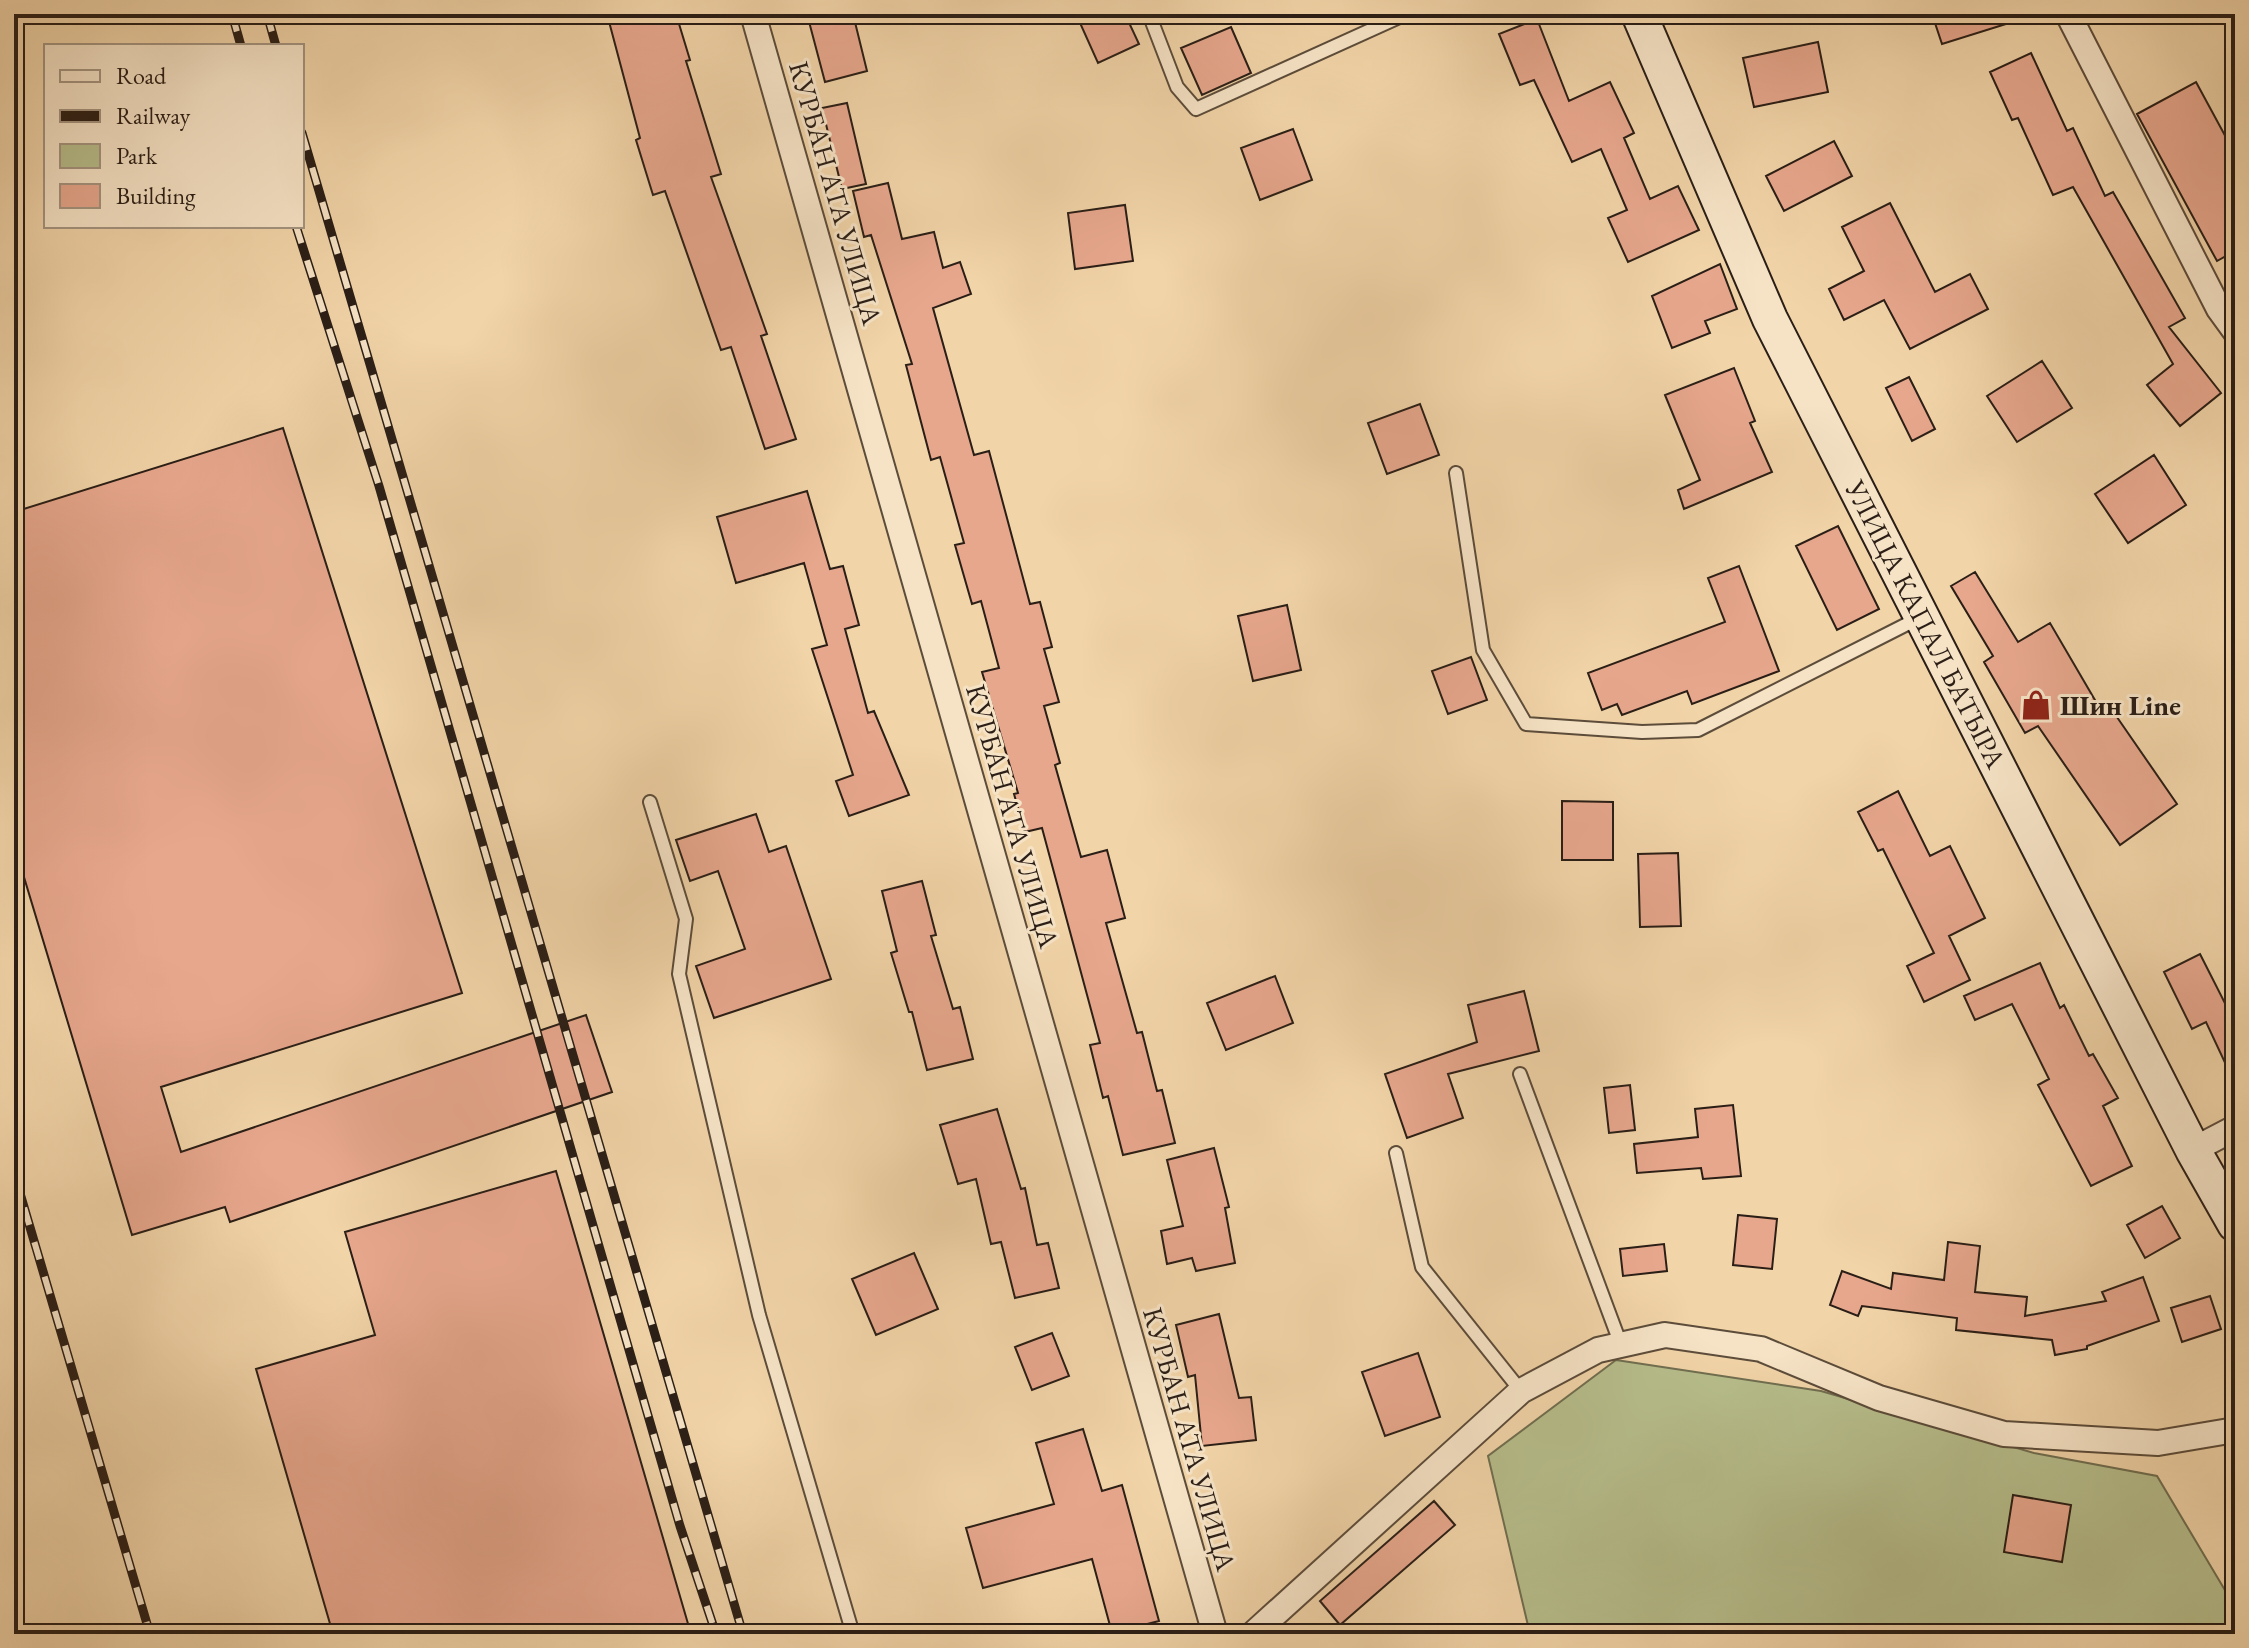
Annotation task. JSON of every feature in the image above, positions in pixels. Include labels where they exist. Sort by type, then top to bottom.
[{"type":"main road","name":"УЛИЦА КАПАЛ БАТЫРА","points":[[1639,14],[1770,319],[2193,1150],[2235,1224]]},
{"type":"street","name":"КУРБАН АТА УЛИЦА","points":[[753,14],[1215,1634]]},
{"type":"street","points":[[2068,14],[2219,309],[2235,331]]},
{"type":"street","points":[[2193,1150],[2235,1128]]},
{"type":"street","points":[[1253,1634],[1521,1391],[1598,1350],[1665,1335],[1761,1349],[1879,1398],[2004,1434],[2158,1443],[2235,1430]]},
{"type":"lane","points":[[1149,14],[1177,87],[1196,109],[1406,14]]},
{"type":"lane","points":[[1456,473],[1483,650],[1526,724],[1642,732],[1698,730],[1922,616]]},
{"type":"lane","points":[[650,802],[686,919],[679,974],[759,1315],[853,1634]]},
{"type":"lane","points":[[1520,1074],[1621,1345]]},
{"type":"lane","points":[[1396,1153],[1422,1267],[1521,1391]]},
{"type":"green space","points":[[1616,1360],[1821,1391],[2034,1453],[2157,1476],[2235,1607],[2235,1634],[1530,1634],[1488,1456]]},
{"type":"building","points":[[607,14],[676,14],[690,60],[686,61],[721,174],[711,177],[767,334],[761,336],[796,439],[765,449],[731,347],[721,350],[665,191],[653,195],[636,140],[640,138]]},
{"type":"building","points":[[807,14],[853,14],[867,71],[825,82]]},
{"type":"building","points":[[1076,14],[1125,14],[1139,44],[1098,63]]},
{"type":"building","points":[[1932,14],[2022,14],[2022,19],[1942,44]]},
{"type":"building","points":[[1537,19],[1569,101],[1610,82],[1634,133],[1624,138],[1650,199],[1678,186],[1699,230],[1628,262],[1608,218],[1627,210],[1601,149],[1572,162],[1534,80],[1520,85],[1499,34]]},
{"type":"building","points":[[1231,27],[1251,73],[1202,95],[1181,48]]},
{"type":"building","points":[[1818,42],[1828,92],[1754,107],[1743,58]]},
{"type":"building","points":[[2031,53],[2067,131],[2073,128],[2105,196],[2113,192],[2185,318],[2169,327],[2221,393],[2180,426],[2147,385],[2173,364],[2073,187],[2053,195],[2018,118],[2012,120],[1990,72]]},
{"type":"building","points":[[2196,82],[2235,154],[2235,251],[2217,261],[2137,114]]},
{"type":"building","points":[[847,103],[866,184],[842,189],[822,108]]},
{"type":"building","points":[[1293,129],[1312,180],[1260,200],[1241,148]]},
{"type":"building","points":[[1834,141],[1852,176],[1784,211],[1766,176]]},
{"type":"building","points":[[888,183],[902,239],[934,232],[943,268],[960,262],[971,294],[933,308],[974,455],[989,451],[1030,604],[1040,602],[1052,647],[1044,649],[1059,702],[1044,706],[1060,763],[1055,765],[1081,857],[1107,850],[1125,918],[1106,923],[1137,1033],[1142,1032],[1157,1091],[1162,1090],[1175,1143],[1123,1155],[1108,1096],[1103,1098],[1090,1045],[1100,1043],[1042,828],[1025,832],[1014,794],[1018,793],[982,672],[999,668],[981,601],[972,604],[955,545],[964,543],[940,457],[931,460],[906,365],[912,364],[871,235],[864,237],[853,191]]},
{"type":"building","points":[[1890,203],[1935,292],[1970,274],[1988,309],[1910,349],[1884,300],[1844,320],[1829,289],[1864,271],[1842,227]]},
{"type":"building","points":[[1125,205],[1133,261],[1075,269],[1068,213]]},
{"type":"building","points":[[1720,264],[1737,309],[1705,321],[1710,333],[1672,348],[1652,296]]},
{"type":"building","points":[[2042,361],[2072,408],[2017,442],[1987,396]]},
{"type":"building","points":[[1734,368],[1755,421],[1750,423],[1772,472],[1684,509],[1678,490],[1700,480],[1665,395]]},
{"type":"building","points":[[1909,377],[1935,429],[1912,441],[1886,388]]},
{"type":"building","points":[[1420,404],[1439,455],[1387,474],[1368,423]]},
{"type":"building","points":[[283,428],[462,993],[161,1087],[181,1152],[586,1015],[612,1092],[230,1222],[225,1207],[132,1235],[14,844],[14,512]]},
{"type":"building","points":[[2154,455],[2186,505],[2128,543],[2095,494]]},
{"type":"building","points":[[807,491],[830,569],[843,566],[859,625],[845,629],[868,713],[874,711],[909,795],[849,816],[836,781],[853,775],[812,649],[827,645],[804,563],[736,583],[717,517]]},
{"type":"building","points":[[1838,526],[1879,609],[1837,630],[1796,546]]},
{"type":"building","points":[[1739,566],[1779,671],[1692,704],[1687,691],[1622,715],[1617,704],[1602,710],[1588,673],[1725,622],[1708,578]]},
{"type":"building","points":[[1975,572],[2018,642],[2050,623],[2102,712],[2110,707],[2177,804],[2120,845],[2038,726],[2025,733],[1984,662],[1993,656],[1951,586]]},
{"type":"building","points":[[1287,605],[1301,670],[1253,681],[1238,616]]},
{"type":"building","points":[[1471,657],[1487,700],[1448,714],[1432,671]]},
{"type":"building","points":[[1898,791],[1930,856],[1950,846],[1985,918],[1949,936],[1970,980],[1924,1002],[1907,966],[1934,953],[1883,849],[1878,851],[1858,812]]},
{"type":"building","points":[[1562,801],[1613,802],[1613,860],[1562,860]]},
{"type":"building","points":[[756,814],[769,852],[786,846],[831,979],[714,1018],[696,966],[745,949],[718,871],[690,881],[676,840]]},
{"type":"building","points":[[1678,853],[1681,926],[1640,927],[1638,854]]},
{"type":"building","points":[[922,881],[936,935],[931,936],[953,1009],[960,1007],[973,1059],[927,1070],[912,1012],[909,1012],[891,953],[897,951],[882,891]]},
{"type":"building","points":[[2200,954],[2235,1023],[2235,1084],[2206,1022],[2192,1029],[2164,972]]},
{"type":"building","points":[[2040,963],[2060,1008],[2064,1005],[2089,1056],[2093,1054],[2118,1098],[2103,1106],[2132,1166],[2091,1186],[2038,1085],[2049,1079],[2012,1004],[1975,1020],[1964,996]]},
{"type":"building","points":[[1275,976],[1293,1023],[1226,1050],[1207,1003]]},
{"type":"building","points":[[1524,991],[1539,1051],[1448,1074],[1463,1118],[1407,1138],[1385,1074],[1477,1042],[1468,1005]]},
{"type":"building","points":[[1630,1085],[1635,1130],[1609,1133],[1604,1088]]},
{"type":"building","points":[[1733,1105],[1741,1176],[1703,1179],[1701,1168],[1637,1173],[1634,1144],[1698,1137],[1695,1109]]},
{"type":"building","points":[[997,1109],[1021,1189],[1025,1188],[1037,1245],[1048,1243],[1059,1288],[1015,1298],[1001,1242],[991,1244],[976,1179],[958,1184],[940,1125]]},
{"type":"building","points":[[1214,1148],[1229,1207],[1225,1208],[1235,1263],[1196,1271],[1192,1258],[1167,1264],[1161,1231],[1183,1226],[1167,1160]]},
{"type":"building","points":[[556,1171],[691,1634],[333,1634],[256,1369],[375,1335],[345,1232]]},
{"type":"building","points":[[2162,1206],[2180,1238],[2145,1258],[2127,1225]]},
{"type":"building","points":[[1738,1215],[1777,1219],[1772,1269],[1733,1265]]},
{"type":"building","points":[[1948,1242],[1980,1246],[1975,1292],[2027,1297],[2025,1316],[2106,1301],[2102,1292],[2143,1277],[2159,1321],[2087,1346],[2087,1349],[2055,1355],[2052,1340],[1956,1330],[1957,1318],[1862,1306],[1858,1316],[1830,1305],[1842,1271],[1891,1289],[1893,1273],[1944,1280]]},
{"type":"building","points":[[1664,1244],[1667,1271],[1623,1276],[1620,1249]]},
{"type":"building","points":[[914,1253],[938,1309],[876,1335],[852,1279]]},
{"type":"building","points":[[2210,1296],[2221,1329],[2182,1342],[2171,1308]]},
{"type":"building","points":[[1219,1314],[1239,1398],[1251,1397],[1256,1440],[1202,1446],[1195,1375],[1188,1377],[1176,1325]]},
{"type":"building","points":[[1052,1333],[1069,1376],[1032,1390],[1015,1347]]},
{"type":"building","points":[[1418,1353],[1440,1417],[1385,1436],[1362,1372]]},
{"type":"building","points":[[1083,1429],[1102,1491],[1122,1485],[1159,1621],[1112,1633],[1092,1559],[983,1588],[966,1528],[1054,1504],[1036,1443]]},
{"type":"building","points":[[2013,1495],[2071,1505],[2062,1562],[2004,1552]]},
{"type":"building","points":[[1434,1501],[1455,1525],[1340,1625],[1320,1601]]},
{"type":"railway","points":[[232,14],[240,44]]},
{"type":"railway","points":[[267,14],[275,44]]},
{"type":"railway","points":[[304,140],[743,1634]]},
{"type":"railway","points":[[297,228],[379,486],[680,1526],[716,1634]]},
{"type":"railway","points":[[14,1173],[150,1634]]},
{"type":"place","name":"Шин Line","points":[[2036,705]]}]
